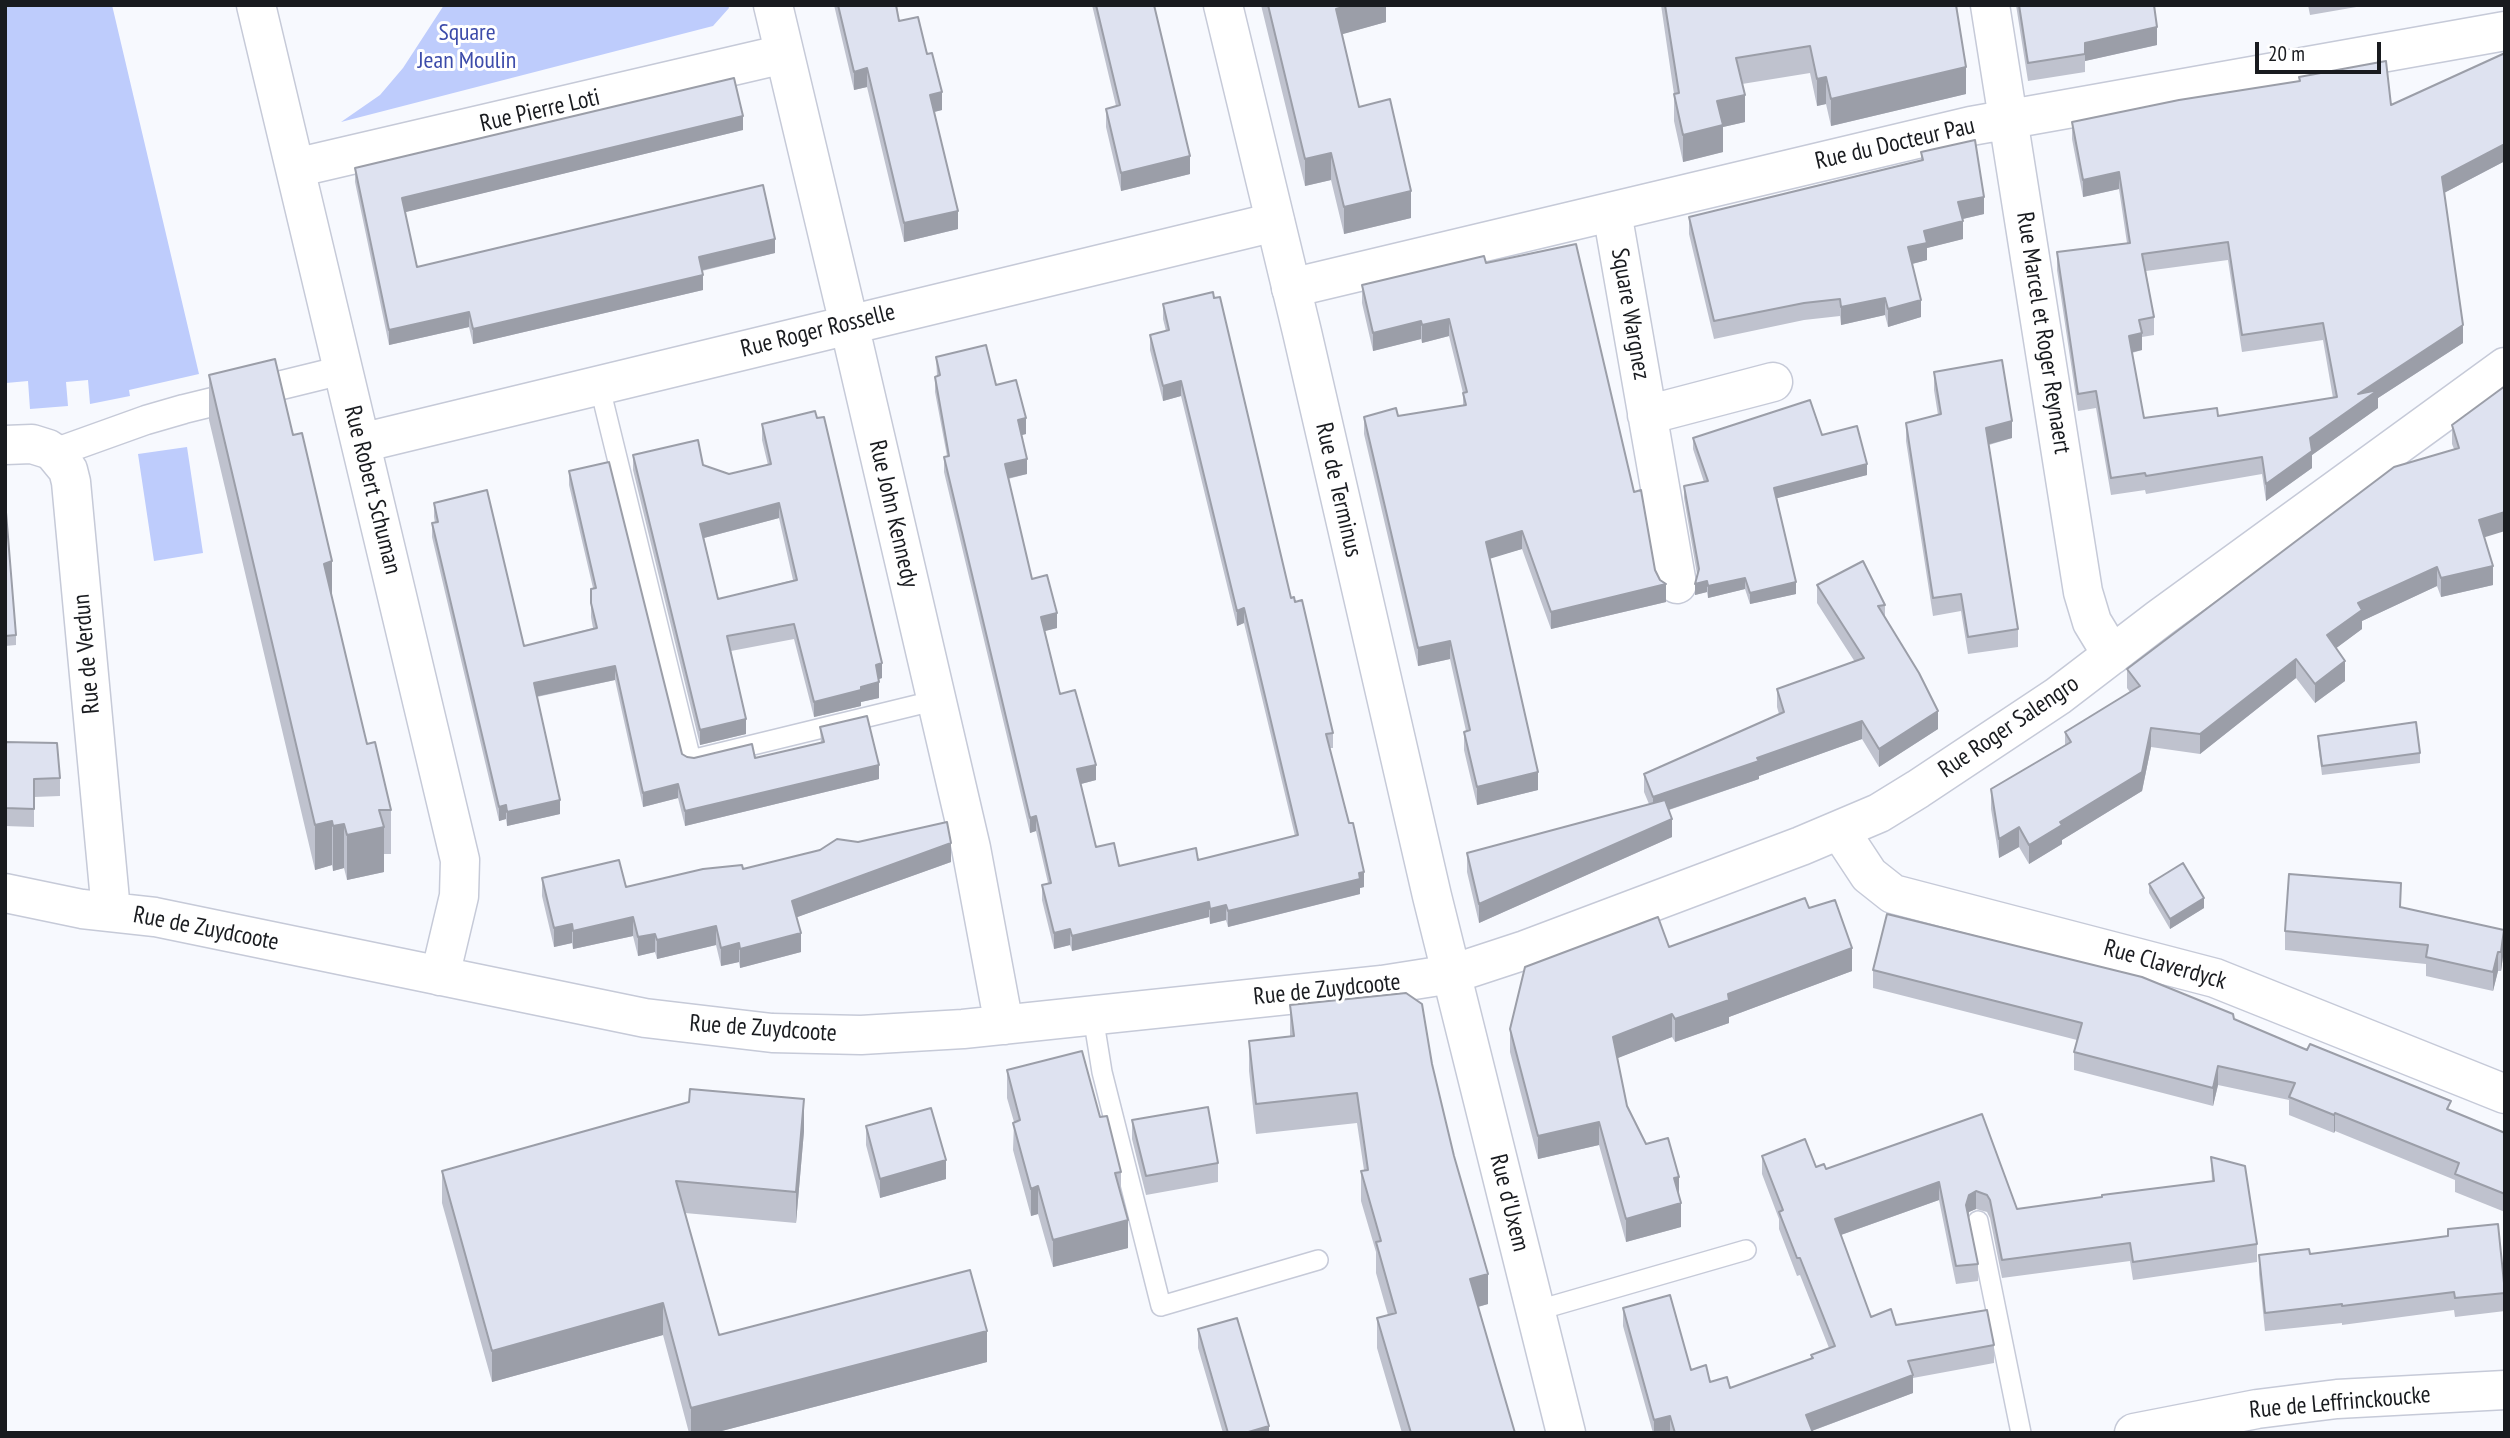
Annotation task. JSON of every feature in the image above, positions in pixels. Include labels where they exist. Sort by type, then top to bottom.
[{"type":"street","name":"Rue Robert Schuman","points":[[256,5],[460,860],[459,896],[440,976]]},
{"type":"street","name":"Rue John Kennedy","points":[[772,5],[937,700],[976,873],[1004,1025]]},
{"type":"street","name":"Rue de Terminus","points":[[1223,5],[1452,974]]},
{"type":"street","name":"Rue Marcel et Roger Reynaert","points":[[1990,5],[2083,592],[2092,622],[2112,655]]},
{"type":"street","name":"Rue du Docteur Pau","points":[[1291,288],[2009,118],[2505,31]]},
{"type":"street","name":"Rue Pierre Loti","points":[[295,168],[784,54]]},
{"type":"street","name":"Square Wargnez","points":[[1612,212],[1677,584]]},
{"type":"street","name":"Rue Roger Rosselle","points":[[361,443],[1275,222]]},
{"type":"street","name":"Rue Roger Salengro","points":[[1452,974],[1525,950],[1840,831],[1879,813],[2049,702],[2505,367]]},
{"type":"street","points":[[5,445],[32,444],[61,461],[146,420],[343,370]]},
{"type":"street","name":"Square Wargnez","points":[[1647,415],[1773,382]]},
{"type":"street","name":"Rue de Verdun","points":[[61,461],[73,496],[97,910]]},
{"type":"street","name":"Rue Claverdyck","points":[[1840,831],[1869,875],[1893,894],[2224,981],[2505,1094]]},
{"type":"street","name":"Rue de Zuydcoote","points":[[5,893],[97,910],[155,917],[645,1018],[761,1032],[861,1035],[1004,1025],[1382,985],[1452,974]]},
{"type":"street","name":"Rue de Zuydcoote","points":[[5,918],[97,910]]},
{"type":"street","name":"Rue d'Uxem","points":[[1452,974],[1566,1433]]},
{"type":"street","name":"Rue de Leffrinckoucke","points":[[2134,1433],[2222,1414],[2337,1399],[2505,1390]]},
{"type":"lane","points":[[599,384],[691,760],[937,700]]},
{"type":"lane","points":[[1093,1016],[1102,1072],[1161,1306],[1318,1260]]},
{"type":"lane","points":[[1978,1221],[2021,1433]]},
{"type":"lane","points":[[1535,1311],[1746,1250]]},
{"type":"green space","points":[[5,5],[112,5],[199,374],[129,390],[130,396],[90,404],[88,380],[66,382],[68,406],[30,409],[28,381],[6,383]]},
{"type":"green space","name":"Square Jean Moulin","points":[[444,5],[728,5],[729,8],[713,26],[341,122],[380,95],[403,68]]},
{"type":"green space","points":[[187,447],[203,553],[154,561],[138,454]]},
{"type":"building","points":[[838,5],[896,5],[899,21],[918,17],[927,54],[932,53],[942,92],[930,95],[958,211],[904,223],[867,68],[854,72]]},
{"type":"building","points":[[1096,5],[1154,5],[1190,156],[1121,173],[1106,109],[1120,105]]},
{"type":"building","points":[[1268,5],[1350,5],[1336,9],[1359,107],[1390,99],[1411,191],[1344,207],[1331,153],[1305,159]]},
{"type":"building","points":[[1665,5],[1956,5],[1966,67],[1831,99],[1826,77],[1817,79],[1810,46],[1736,58],[1745,95],[1717,101],[1723,125],[1683,135],[1674,94],[1679,93]]},
{"type":"building","points":[[2019,5],[2154,5],[2157,27],[2085,43],[2085,54],[2028,63]]},
{"type":"building","points":[[2505,53],[2505,144],[2442,177],[2463,325],[2358,394],[2378,390],[2310,438],[2312,451],[2266,484],[2262,457],[2146,476],[2145,473],[2111,478],[2096,391],[2078,394],[2057,252],[2130,243],[2119,172],[2083,180],[2072,122],[2179,100],[2300,81],[2299,77],[2386,61],[2391,105]],"holes":[[[2228,242],[2242,335],[2323,323],[2337,397],[2218,416],[2217,408],[2144,418],[2129,336],[2142,333],[2139,320],[2154,317],[2142,254]]]},
{"type":"building","points":[[734,78],[743,116],[402,198],[417,267],[763,185],[775,239],[699,257],[703,275],[473,329],[469,312],[389,330],[355,168]]},
{"type":"building","points":[[1975,140],[1984,197],[1958,202],[1963,221],[1924,231],[1927,243],[1908,247],[1921,300],[1888,309],[1885,298],[1841,307],[1840,299],[1804,303],[1714,321],[1689,217],[1923,160],[1921,152]]},
{"type":"building","points":[[1576,244],[1634,492],[1641,490],[1655,570],[1660,580],[1666,584],[1551,612],[1522,531],[1486,542],[1538,772],[1477,787],[1464,732],[1470,730],[1450,641],[1418,648],[1364,417],[1396,408],[1398,416],[1466,405],[1463,393],[1467,392],[1449,319],[1422,325],[1421,321],[1373,333],[1362,285],[1484,256],[1486,263]]},
{"type":"building","points":[[1213,292],[1214,298],[1220,297],[1291,598],[1294,597],[1295,602],[1302,600],[1333,733],[1326,734],[1349,823],[1353,823],[1364,872],[1359,873],[1360,879],[1228,911],[1226,905],[1210,909],[1209,902],[1072,936],[1070,929],[1054,933],[1042,885],[1051,883],[1036,816],[1030,818],[944,457],[949,456],[935,377],[940,375],[936,357],[986,345],[996,385],[1016,380],[1026,418],[1018,420],[1027,459],[1005,464],[1032,579],[1047,575],[1057,613],[1041,617],[1060,694],[1075,690],[1096,765],[1077,769],[1096,847],[1114,843],[1119,866],[1196,848],[1198,860],[1298,835],[1244,608],[1237,611],[1181,381],[1163,386],[1150,335],[1169,330],[1163,304]]},
{"type":"building","points":[[275,359],[293,435],[302,433],[332,561],[324,564],[367,744],[375,742],[391,810],[379,810],[384,827],[347,835],[344,824],[333,826],[332,821],[315,825],[209,375]]},
{"type":"building","points":[[2002,360],[2012,421],[1986,428],[2018,629],[1968,637],[1961,594],[1933,598],[1906,423],[1941,414],[1934,372]]},
{"type":"building","points":[[2505,386],[2505,512],[2479,520],[2493,566],[2441,578],[2437,567],[2358,603],[2362,610],[2327,635],[2345,661],[2315,684],[2296,659],[2200,734],[2151,728],[2142,772],[2060,822],[2062,825],[2029,845],[2019,827],[1999,839],[1991,789],[2071,742],[2065,732],[2140,686],[2127,669],[2394,467],[2459,448],[2452,425]]},
{"type":"building","points":[[1810,400],[1822,435],[1857,426],[1867,464],[1774,488],[1796,582],[1750,593],[1745,578],[1708,586],[1707,581],[1695,584],[1699,569],[1684,486],[1708,481],[1693,438]]},
{"type":"building","points":[[815,411],[817,418],[824,417],[882,663],[876,665],[879,682],[861,687],[861,690],[814,702],[794,624],[727,636],[746,719],[700,730],[633,455],[698,440],[703,465],[729,474],[771,464],[762,424]],"holes":[[[779,503],[797,580],[718,599],[700,524]]]},
{"type":"building","points":[[609,462],[682,754],[694,758],[752,744],[755,758],[824,742],[820,727],[867,716],[879,765],[685,811],[678,784],[643,793],[615,666],[534,683],[560,800],[507,812],[506,805],[499,807],[432,523],[438,522],[434,503],[487,490],[524,646],[597,628],[591,603],[591,589],[596,588],[569,471]]},
{"type":"building","points":[[5,500],[16,635],[5,636]]},
{"type":"building","points":[[1863,561],[1885,605],[1878,606],[1919,673],[1938,711],[1879,749],[1862,721],[1757,758],[1759,761],[1653,797],[1644,774],[1784,712],[1777,689],[1864,658],[1817,585]]},
{"type":"building","points":[[2416,722],[2420,753],[2322,766],[2318,736]]},
{"type":"building","points":[[5,742],[57,743],[60,778],[34,779],[34,809],[5,808]]},
{"type":"building","points":[[1665,800],[1672,819],[1479,904],[1467,853]]},
{"type":"building","points":[[947,822],[951,843],[792,901],[801,933],[740,949],[739,943],[721,948],[716,926],[657,940],[655,934],[638,937],[633,917],[573,931],[572,924],[554,928],[542,878],[619,860],[626,887],[703,869],[742,865],[743,869],[820,850],[837,839],[858,842]]},
{"type":"building","points":[[2183,863],[2204,898],[2170,919],[2149,884]]},
{"type":"building","points":[[2289,874],[2401,883],[2400,907],[2504,930],[2501,952],[2498,952],[2493,972],[2426,957],[2428,945],[2285,931]]},
{"type":"building","points":[[1805,898],[1809,908],[1835,900],[1852,948],[1728,994],[1729,1000],[1675,1019],[1672,1014],[1613,1037],[1627,1106],[1646,1144],[1668,1138],[1679,1177],[1674,1178],[1681,1203],[1626,1219],[1599,1122],[1538,1136],[1510,1029],[1525,967],[1658,917],[1669,947]]},
{"type":"building","points":[[1887,914],[2142,977],[2233,1014],[2234,1019],[2307,1050],[2310,1044],[2451,1101],[2447,1109],[2505,1133],[2505,1194],[2455,1174],[2459,1163],[2289,1097],[2295,1083],[2218,1066],[2213,1088],[2074,1052],[2082,1023],[1873,970]]},
{"type":"building","points":[[1406,993],[1422,1004],[1432,1064],[1454,1156],[1488,1274],[1470,1279],[1515,1433],[1411,1433],[1377,1318],[1396,1313],[1376,1242],[1381,1241],[1361,1171],[1368,1170],[1357,1093],[1256,1104],[1249,1041],[1294,1036],[1290,1005]]},
{"type":"building","points":[[1082,1051],[1100,1117],[1107,1116],[1121,1172],[1115,1173],[1128,1220],[1053,1240],[1038,1186],[1031,1189],[1013,1123],[1020,1120],[1007,1070]]},
{"type":"building","points":[[690,1089],[804,1099],[796,1192],[676,1181],[719,1335],[970,1270],[987,1331],[691,1408],[663,1303],[492,1351],[442,1171],[689,1102]]},
{"type":"building","points":[[1208,1107],[1218,1163],[1146,1176],[1132,1120]]},
{"type":"building","points":[[931,1108],[946,1160],[880,1179],[866,1126]]},
{"type":"building","points":[[1982,1114],[2017,1209],[2214,1181],[2211,1157],[2245,1166],[2257,1244],[2133,1262],[2130,1243],[2002,1260],[1990,1200],[1987,1195],[1976,1191],[1969,1195],[1966,1205],[1978,1264],[1956,1266],[1939,1182],[1835,1219],[1871,1317],[1891,1309],[1896,1325],[1987,1310],[1994,1345],[1908,1361],[1913,1375],[1806,1415],[1813,1433],[1675,1433],[1670,1416],[1654,1420],[1623,1308],[1670,1295],[1691,1370],[1706,1365],[1710,1382],[1727,1377],[1730,1388],[1813,1358],[1811,1355],[1835,1346],[1779,1212],[1783,1210],[1762,1156],[1805,1139],[1816,1167],[1824,1164],[1826,1169]]},
{"type":"building","points":[[2498,1224],[2505,1293],[2455,1298],[2454,1292],[2265,1313],[2259,1255],[2309,1249],[2310,1254],[2448,1236],[2448,1229]]},
{"type":"building","points":[[1237,1318],[1269,1426],[1245,1433],[1228,1433],[1198,1329]]}]
